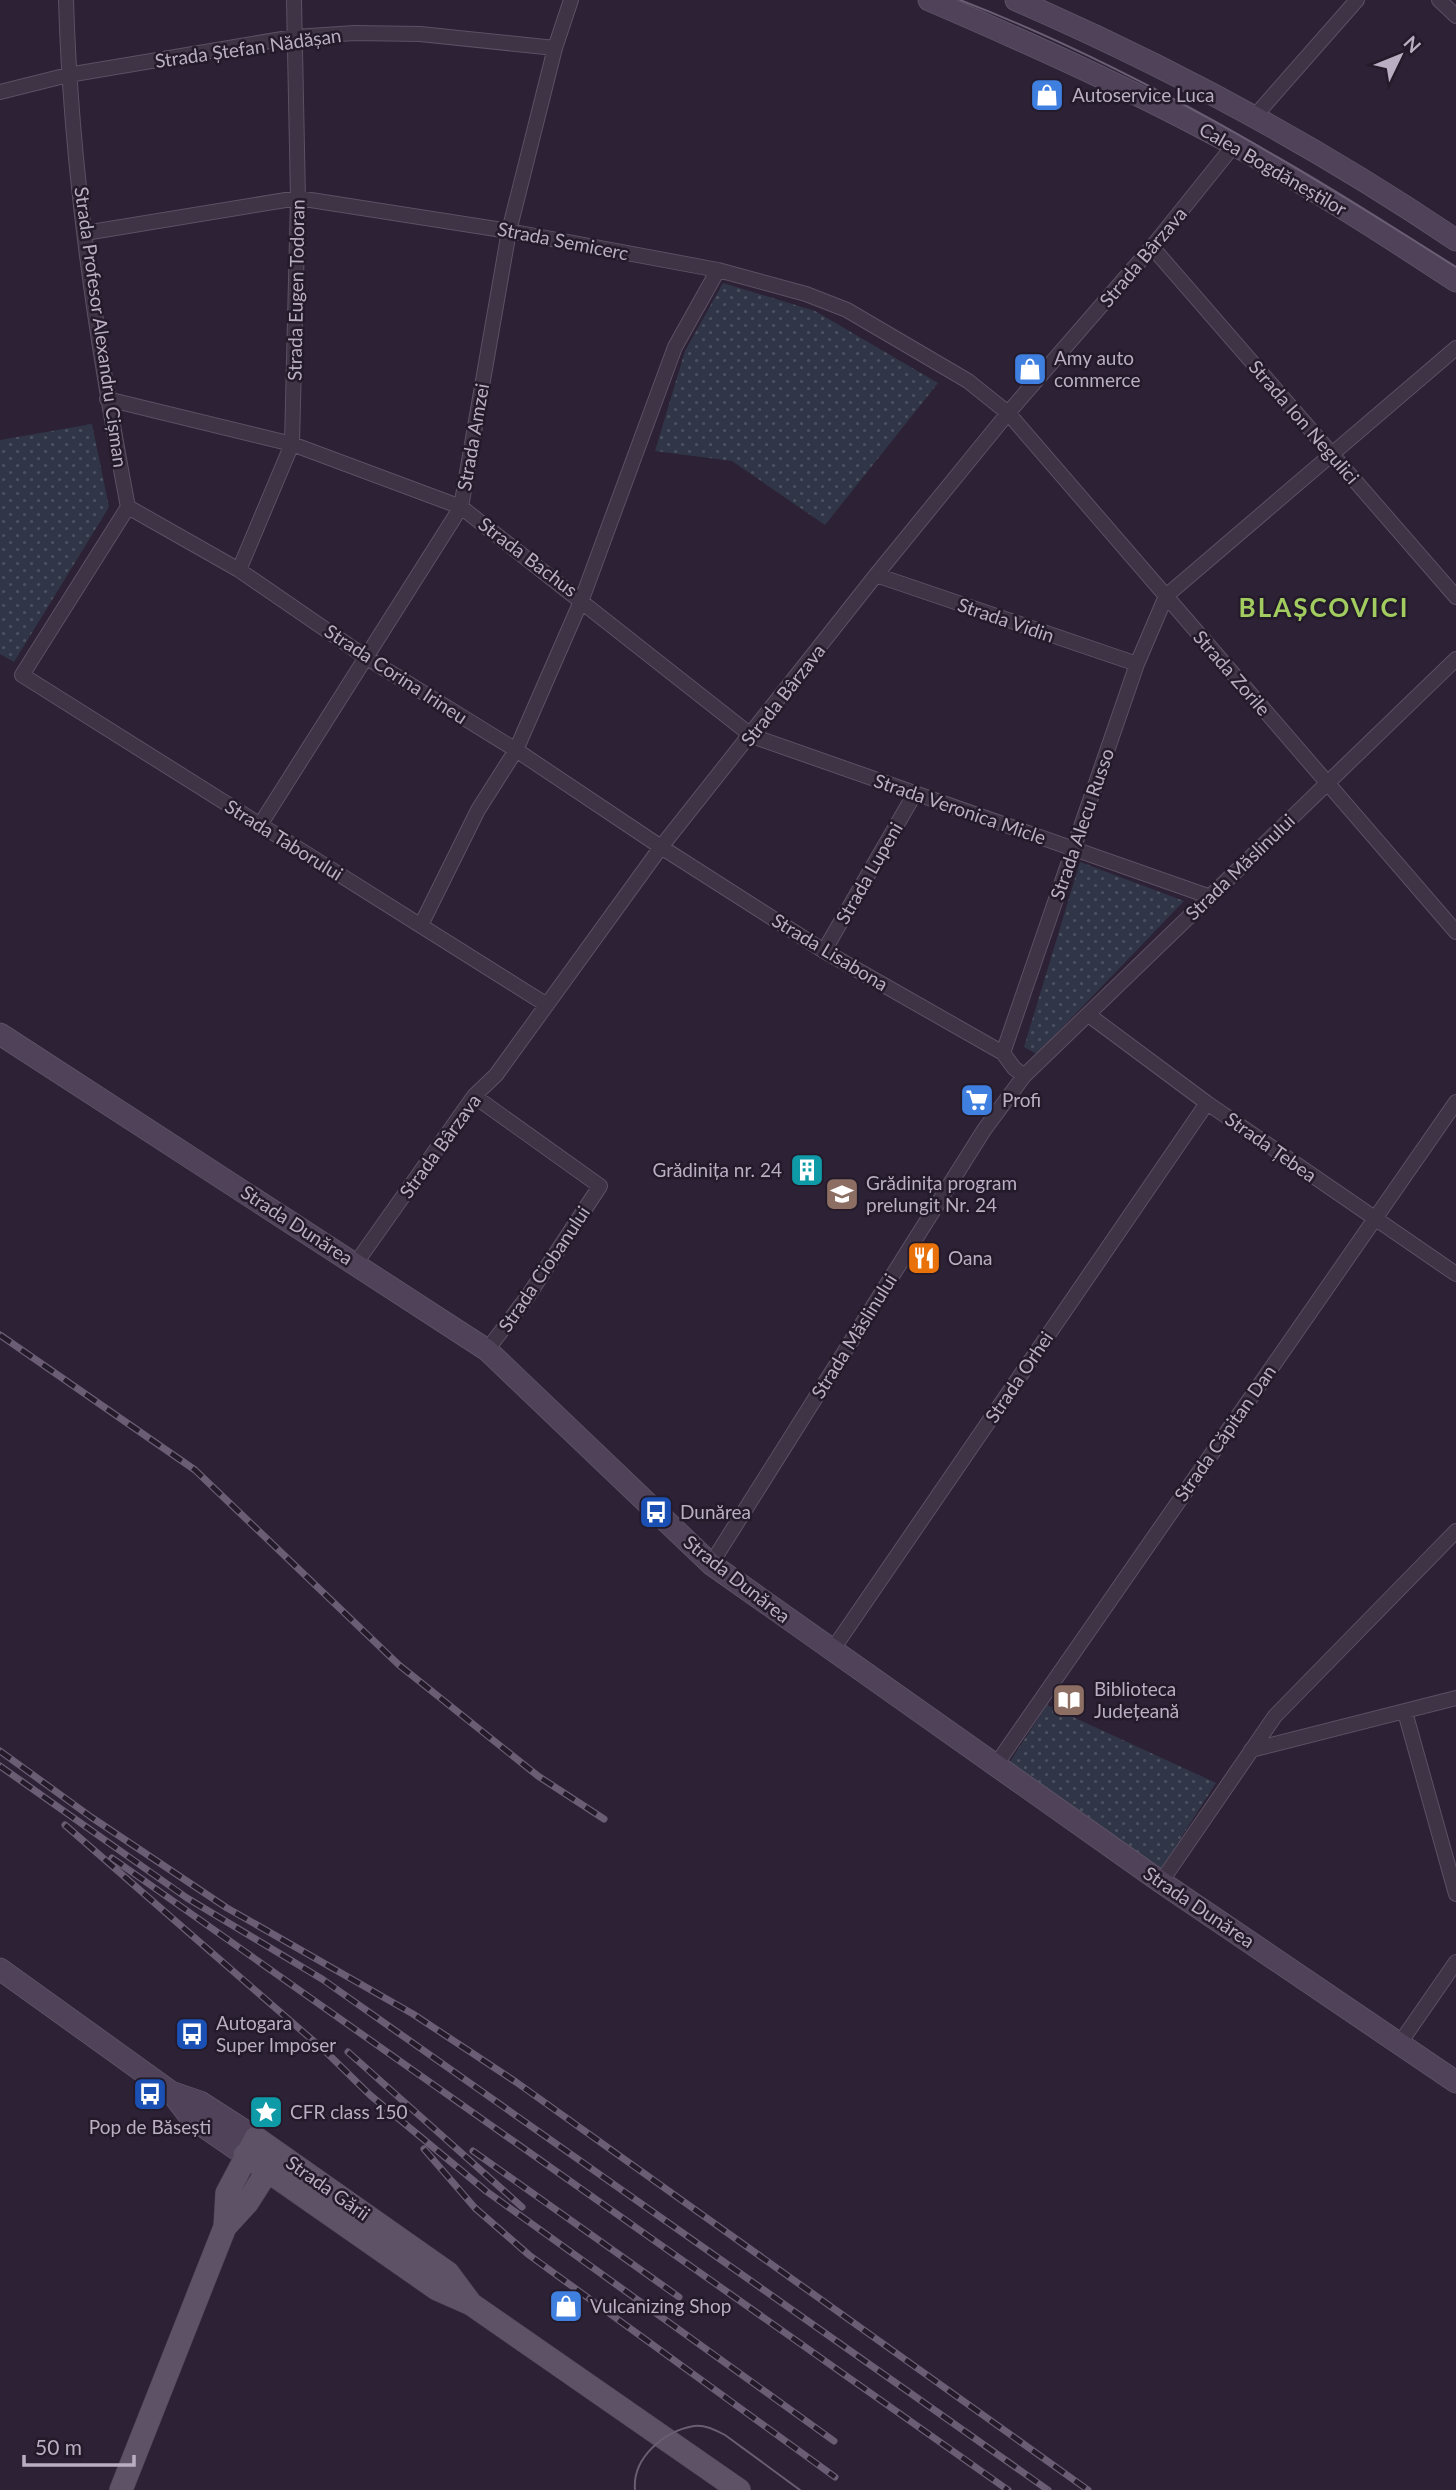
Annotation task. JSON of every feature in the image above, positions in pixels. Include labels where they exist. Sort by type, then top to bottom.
[{"type":"main road","name":"Strada Gării","points":[[251,2147],[438,2288],[471,2304],[739,2490]]},
{"type":"main road","points":[[121,2490],[225,2227],[228,2193],[251,2147]]},
{"type":"main road","points":[[225,2227],[247,2203],[273,2162]]},
{"type":"street","name":"Strada Profesor Alexandru Cișman","points":[[66,0],[68,75],[85,233],[107,399],[128,506]]},
{"type":"street","name":"Strada Eugen Todoran","points":[[239,570],[292,444],[298,198],[294,0]]},
{"type":"street","name":"Strada Amzei","points":[[260,825],[461,507],[509,230],[555,48],[571,0]]},
{"type":"street","name":"Calea Bogdăneștilor","points":[[929,0],[1053,53],[1234,145],[1327,198],[1456,281]]},
{"type":"street","name":"Calea Bogdăneștilor","points":[[1016,0],[1134,54],[1255,116],[1456,240]]},
{"type":"street","points":[[1255,116],[1357,0]]},
{"type":"street","points":[[1439,0],[1456,16]]},
{"type":"street","name":"Strada Ștefan Nădășan","points":[[0,92],[68,75],[295,37],[355,33],[420,34],[555,48]]},
{"type":"street","name":"Strada Bârzava","points":[[356,1264],[474,1096],[496,1075],[661,847],[752,736],[876,575],[1009,413],[1152,247],[1234,145]]},
{"type":"street","name":"Strada Semicerc","points":[[85,233],[298,198],[509,230],[718,270],[806,294],[847,310],[958,375],[1009,413]]},
{"type":"street","name":"Strada Ion Negulici","points":[[1152,247],[1456,597]]},
{"type":"street","points":[[421,925],[478,810],[516,750],[582,599],[675,347],[718,270]]},
{"type":"street","points":[[1166,596],[1456,348]]},
{"type":"street","name":"Strada Bachus","points":[[107,399],[292,444],[461,507],[582,599],[752,736]]},
{"type":"street","name":"Strada Zorile","points":[[1009,413],[1456,932]]},
{"type":"street","name":"Strada Corina Irineu","points":[[128,506],[239,570],[367,658],[516,750],[661,847]]},
{"type":"street","name":"Strada Taborului","points":[[128,506],[22,675],[547,1006]]},
{"type":"street","name":"Strada Vidin","points":[[876,575],[1137,664]]},
{"type":"street","name":"Strada Alecu Russo","points":[[1003,1053],[1137,664],[1166,596]]},
{"type":"street","name":"Strada Măslinului","points":[[711,1564],[984,1130],[1024,1076],[1090,1016],[1208,896],[1456,659]]},
{"type":"street","name":"Strada Veronica Micle","points":[[752,736],[1208,896]]},
{"type":"street","name":"Strada Lupeni","points":[[824,951],[914,795]]},
{"type":"street","name":"Strada Lisabona","points":[[661,847],[824,951],[1003,1053]]},
{"type":"street","name":"Strada Țebea","points":[[1090,1016],[1207,1102],[1456,1274]]},
{"type":"street","name":"Strada Dunărea","points":[[0,1034],[487,1350],[711,1564],[831,1652],[1161,1882],[1456,2082]]},
{"type":"street","points":[[1003,1053],[1024,1076]]},
{"type":"street","name":"Strada Ciobanului","points":[[474,1096],[600,1186],[528,1296],[487,1350]]},
{"type":"street","name":"Strada Orhei","points":[[831,1652],[1207,1102]]},
{"type":"street","name":"Strada Căpitan Dan","points":[[995,1766],[1456,1102]]},
{"type":"street","points":[[1161,1882],[1275,1716],[1456,1531]]},
{"type":"street","points":[[1251,1750],[1456,1698]]},
{"type":"street","points":[[1405,1712],[1456,1894]]},
{"type":"street","points":[[1400,2043],[1456,1962]]},
{"type":"street","name":"Strada Gării","points":[[0,1969],[171,2092],[200,2102],[251,2147]]},
{"type":"shaded area","points":[[723,283],[815,311],[938,383],[825,525],[732,461],[655,451],[685,351]]},
{"type":"shaded area","points":[[92,424],[109,507],[14,662],[0,654],[0,440]]},
{"type":"shaded area","points":[[1080,862],[1184,901],[1037,1054],[1024,1047]]},
{"type":"shaded area","points":[[1047,1705],[1216,1783],[1161,1869],[1009,1763]]},
{"type":"tram line","points":[[960,0],[1089,56],[1214,121],[1336,192],[1456,267]]},
{"type":"tram line","points":[[635,2490],[639,2467],[652,2448],[672,2434],[698,2426],[725,2435],[800,2490]]},
{"type":"railway","points":[[0,1335],[195,1470],[399,1665],[538,1776],[604,1819]]},
{"type":"railway","points":[[0,1751],[91,1817],[227,1908],[413,2014],[516,2082],[1088,2490]]},
{"type":"railway","points":[[0,1766],[187,1898],[322,1979],[1048,2490]]},
{"type":"railway","points":[[65,1825],[325,2051],[370,2095],[486,2191],[834,2441]]},
{"type":"railway","points":[[112,1858],[1008,2490]]},
{"type":"railway","points":[[348,2052],[522,2207]]},
{"type":"railway","points":[[424,2149],[475,2208],[529,2255],[835,2477]]},
{"type":"railway","points":[[473,2151],[679,2297]]},
{"type":"place","name":"Autoservice Luca","points":[[1047,95]]},
{"type":"place","name":"Amy auto commerce","points":[[1030,369]]},
{"type":"place","name":"Profi","points":[[977,1100]]},
{"type":"place","name":"Grădinița nr. 24","points":[[807,1170]]},
{"type":"place","name":"Grădinița program prelungit Nr. 24","points":[[842,1194]]},
{"type":"place","name":"Oana","points":[[924,1258]]},
{"type":"place","name":"Dunărea","points":[[656,1512]]},
{"type":"place","name":"Biblioteca Județeană","points":[[1069,1700]]},
{"type":"place","name":"Autogara Super Imposer","points":[[192,2034]]},
{"type":"place","name":"Pop de Băsești","points":[[150,2094]]},
{"type":"place","name":"CFR class 150","points":[[266,2112]]},
{"type":"place","name":"Vulcanizing Shop","points":[[566,2306]]},
{"type":"district","name":"BLAȘCOVICI","points":[[1324,608]]}]
